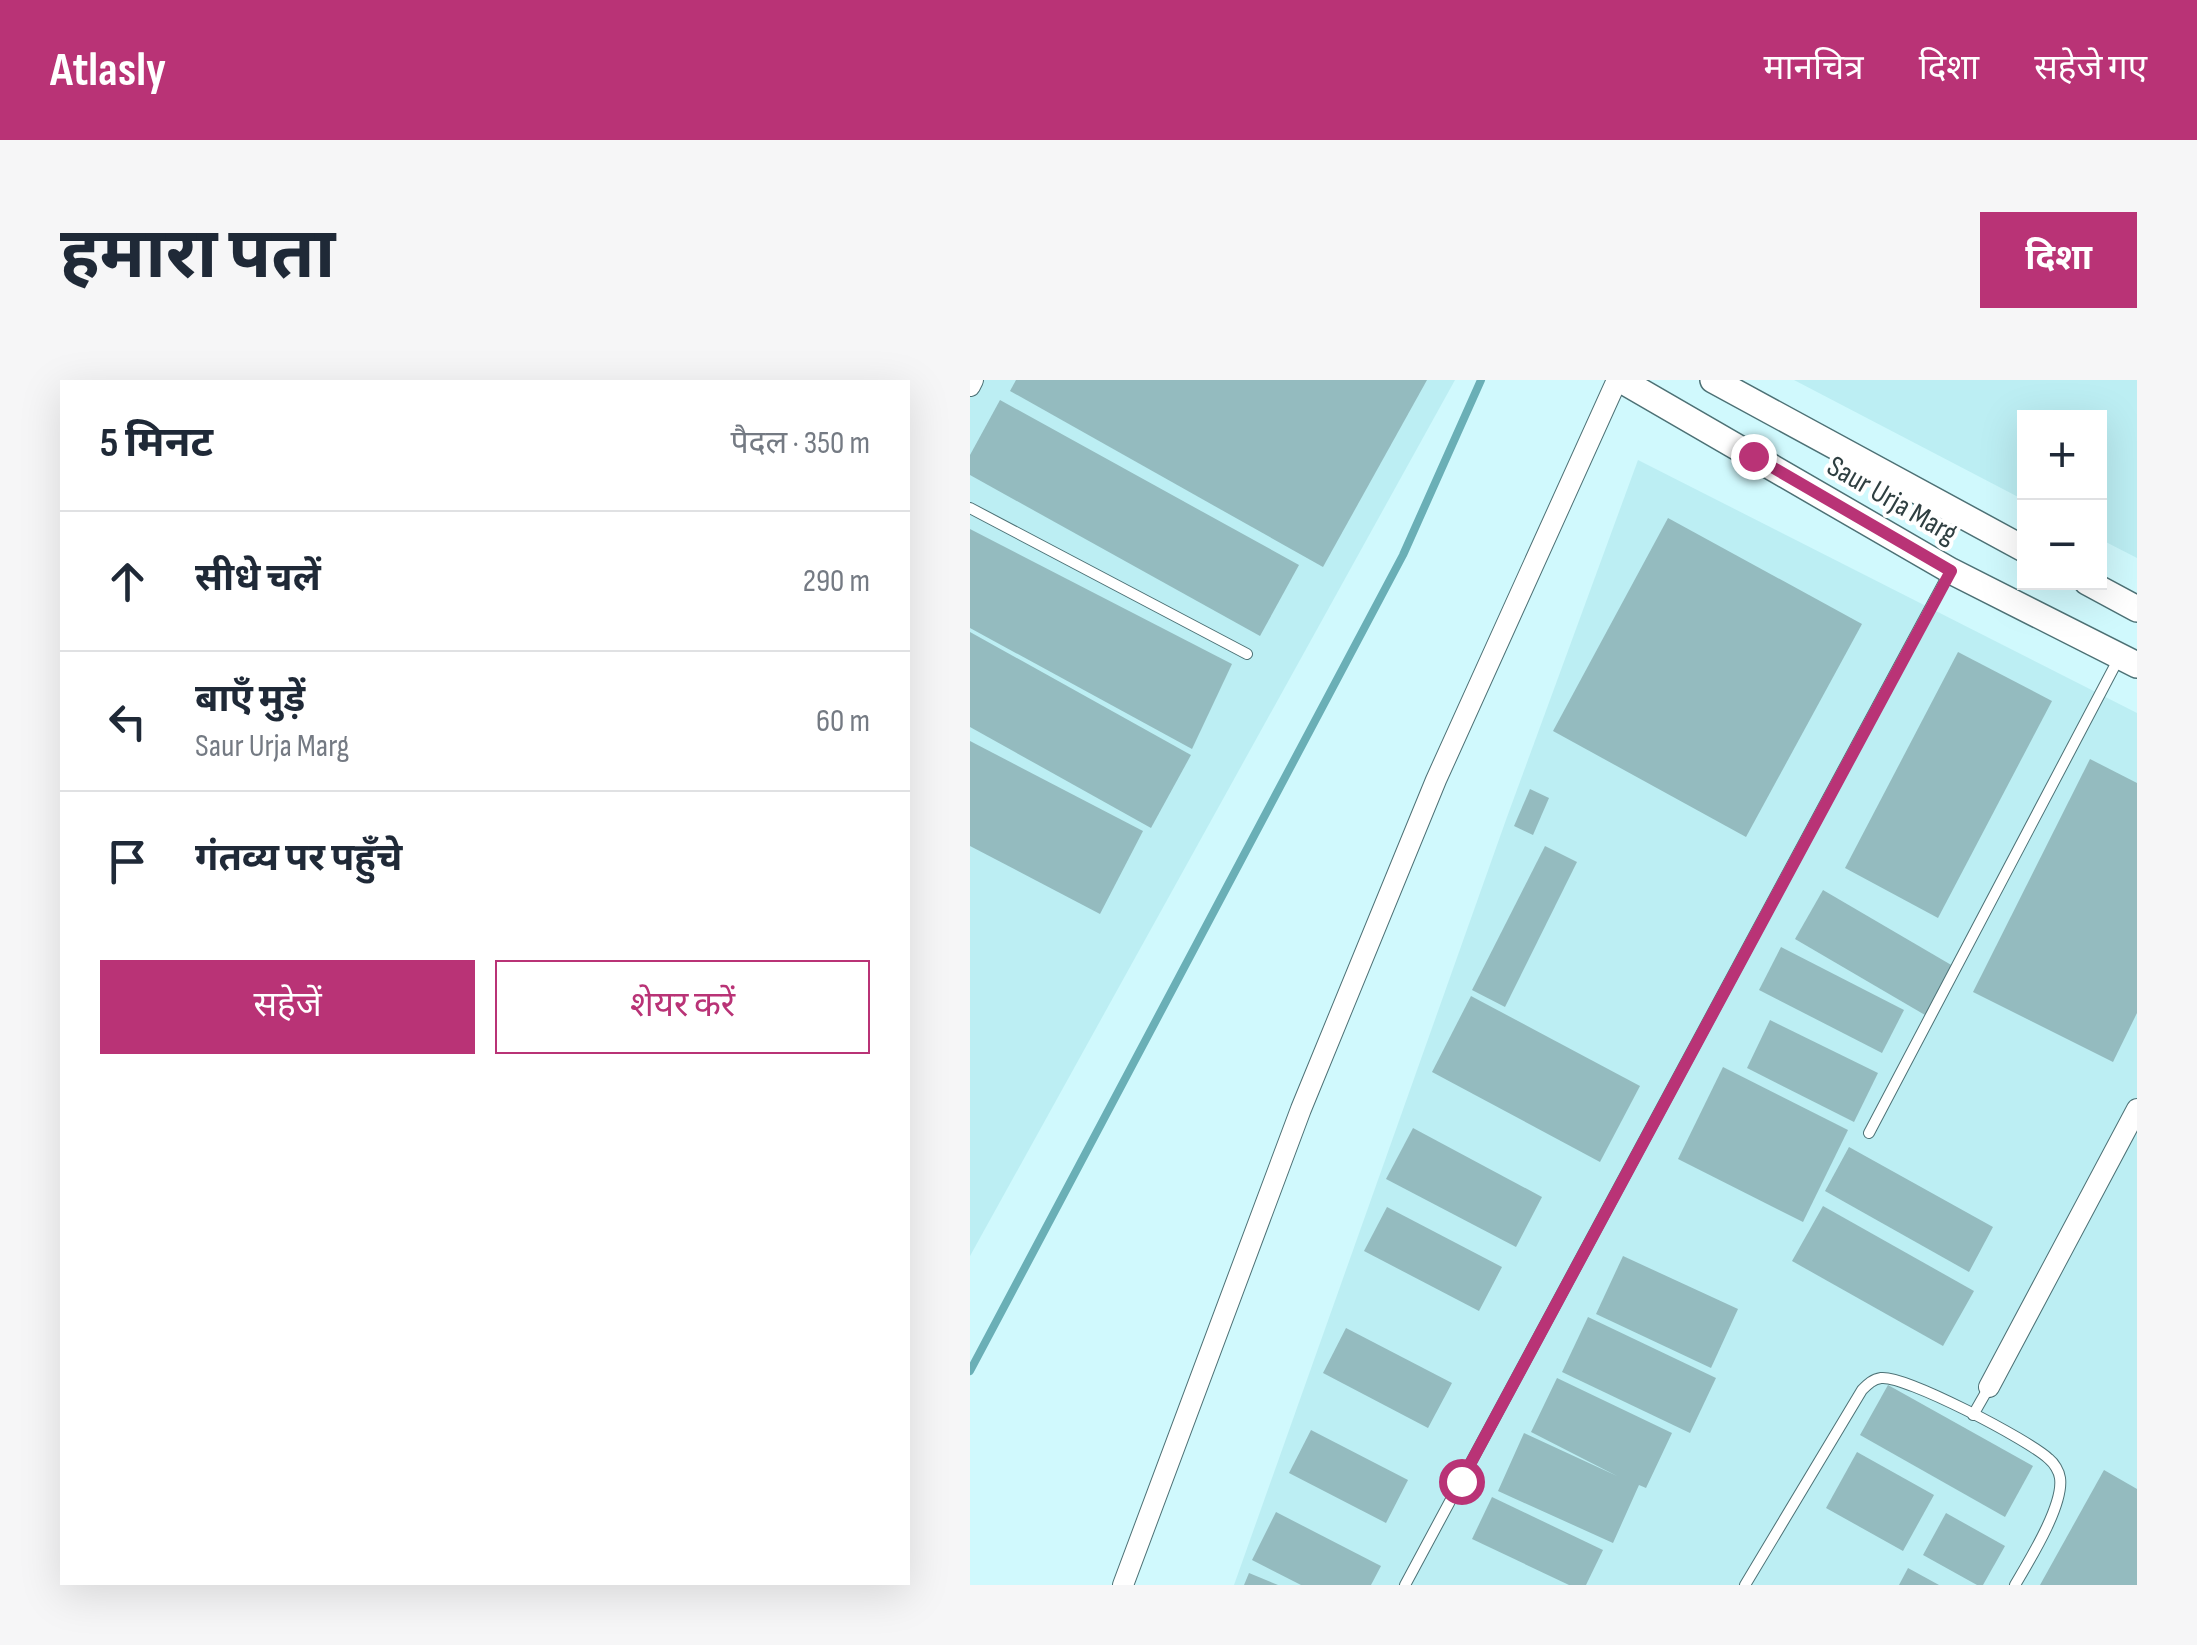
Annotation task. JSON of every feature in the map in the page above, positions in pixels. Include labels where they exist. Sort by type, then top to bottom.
[{"type":"street","name":"Saur Urja Marg","points":[[1619,380],[1951,571],[2129,660]]},
{"type":"street","points":[[1123,1585],[1301,1109],[1436,780],[1619,380]]},
{"type":"street","name":"Saur Urja Marg","points":[[1713,380],[2017,544]]},
{"type":"street","points":[[2101,590],[2137,610]]},
{"type":"street","points":[[1988,1387],[2137,1109]]},
{"type":"lane","points":[[970,508],[1247,654]]},
{"type":"lane","points":[[1405,1585],[1951,571]]},
{"type":"lane","points":[[1870,1133],[2129,660]]},
{"type":"lane","points":[[1745,1585],[1862,1390],[1883,1378],[1900,1380],[1973,1415],[2052,1461],[2060,1475],[2060,1492],[2015,1585]]},
{"type":"lane","points":[[1973,1415],[1988,1387]]},
{"type":"shaded area","points":[[970,380],[1455,380],[970,1256]]},
{"type":"shaded area","points":[[1794,380],[2137,380],[2137,558],[2107,543],[2107,410],[2017,410],[2017,496]]},
{"type":"shaded area","points":[[1638,460],[2137,713],[2137,1585],[1234,1585]]},
{"type":"building","points":[[1016,380],[1427,380],[1323,567],[1010,391]]},
{"type":"building","points":[[1000,400],[1299,565],[1260,636],[970,475],[970,455]]},
{"type":"building","points":[[1668,518],[1862,624],[1746,837],[1553,731]]},
{"type":"building","points":[[970,529],[1232,664],[1192,749],[970,628]]},
{"type":"building","points":[[970,632],[1191,755],[1151,828],[970,727]]},
{"type":"building","points":[[1958,652],[2052,701],[1938,918],[1845,868]]},
{"type":"building","points":[[970,741],[1143,831],[1100,914],[970,846]]},
{"type":"building","points":[[2090,759],[2137,783],[2137,1013],[2113,1062],[1973,992]]},
{"type":"building","points":[[1530,789],[1549,798],[1533,835],[1514,826]]},
{"type":"building","points":[[1545,846],[1577,862],[1505,1007],[1472,990]]},
{"type":"building","points":[[1823,890],[1953,966],[1925,1015],[1795,939]]},
{"type":"building","points":[[1781,947],[1904,1010],[1882,1053],[1759,990]]},
{"type":"building","points":[[1471,996],[1640,1086],[1600,1162],[1432,1072]]},
{"type":"building","points":[[1770,1020],[1878,1073],[1854,1122],[1747,1068]]},
{"type":"building","points":[[1723,1067],[1848,1130],[1803,1222],[1678,1159]]},
{"type":"building","points":[[1413,1128],[1542,1197],[1516,1247],[1386,1179]]},
{"type":"building","points":[[1849,1147],[1993,1227],[1969,1272],[1825,1191]]},
{"type":"building","points":[[1823,1206],[1974,1291],[1943,1346],[1792,1261]]},
{"type":"building","points":[[1387,1207],[1502,1267],[1479,1311],[1364,1251]]},
{"type":"building","points":[[1623,1256],[1738,1309],[1711,1368],[1596,1314]]},
{"type":"building","points":[[1588,1317],[1716,1378],[1690,1433],[1562,1372]]},
{"type":"building","points":[[1346,1328],[1452,1383],[1428,1428],[1323,1373]]},
{"type":"building","points":[[1557,1378],[1672,1433],[1646,1488],[1639,1485],[1613,1543],[1498,1491],[1524,1433],[1617,1476],[1531,1432]]},
{"type":"building","points":[[1888,1385],[2033,1466],[2005,1517],[1860,1435]]},
{"type":"building","points":[[1311,1430],[1408,1480],[1386,1523],[1289,1473]]},
{"type":"building","points":[[1857,1452],[1934,1495],[1903,1551],[1826,1508]]},
{"type":"building","points":[[2104,1470],[2137,1489],[2137,1585],[2040,1585]]},
{"type":"building","points":[[1492,1497],[1603,1550],[1586,1585],[1569,1585],[1472,1539]]},
{"type":"building","points":[[1276,1512],[1381,1566],[1371,1585],[1301,1585],[1252,1560]]},
{"type":"building","points":[[1946,1513],[2005,1546],[1983,1585],[1923,1555]]},
{"type":"building","points":[[1908,1568],[1939,1585],[1899,1585]]},
{"type":"building","points":[[1249,1573],[1278,1585],[1244,1585]]},
{"type":"waterway","points":[[970,1371],[1403,555],[1481,380]]},
{"type":"route","points":[[1461,1481],[1951,571],[1753,456]]}]
